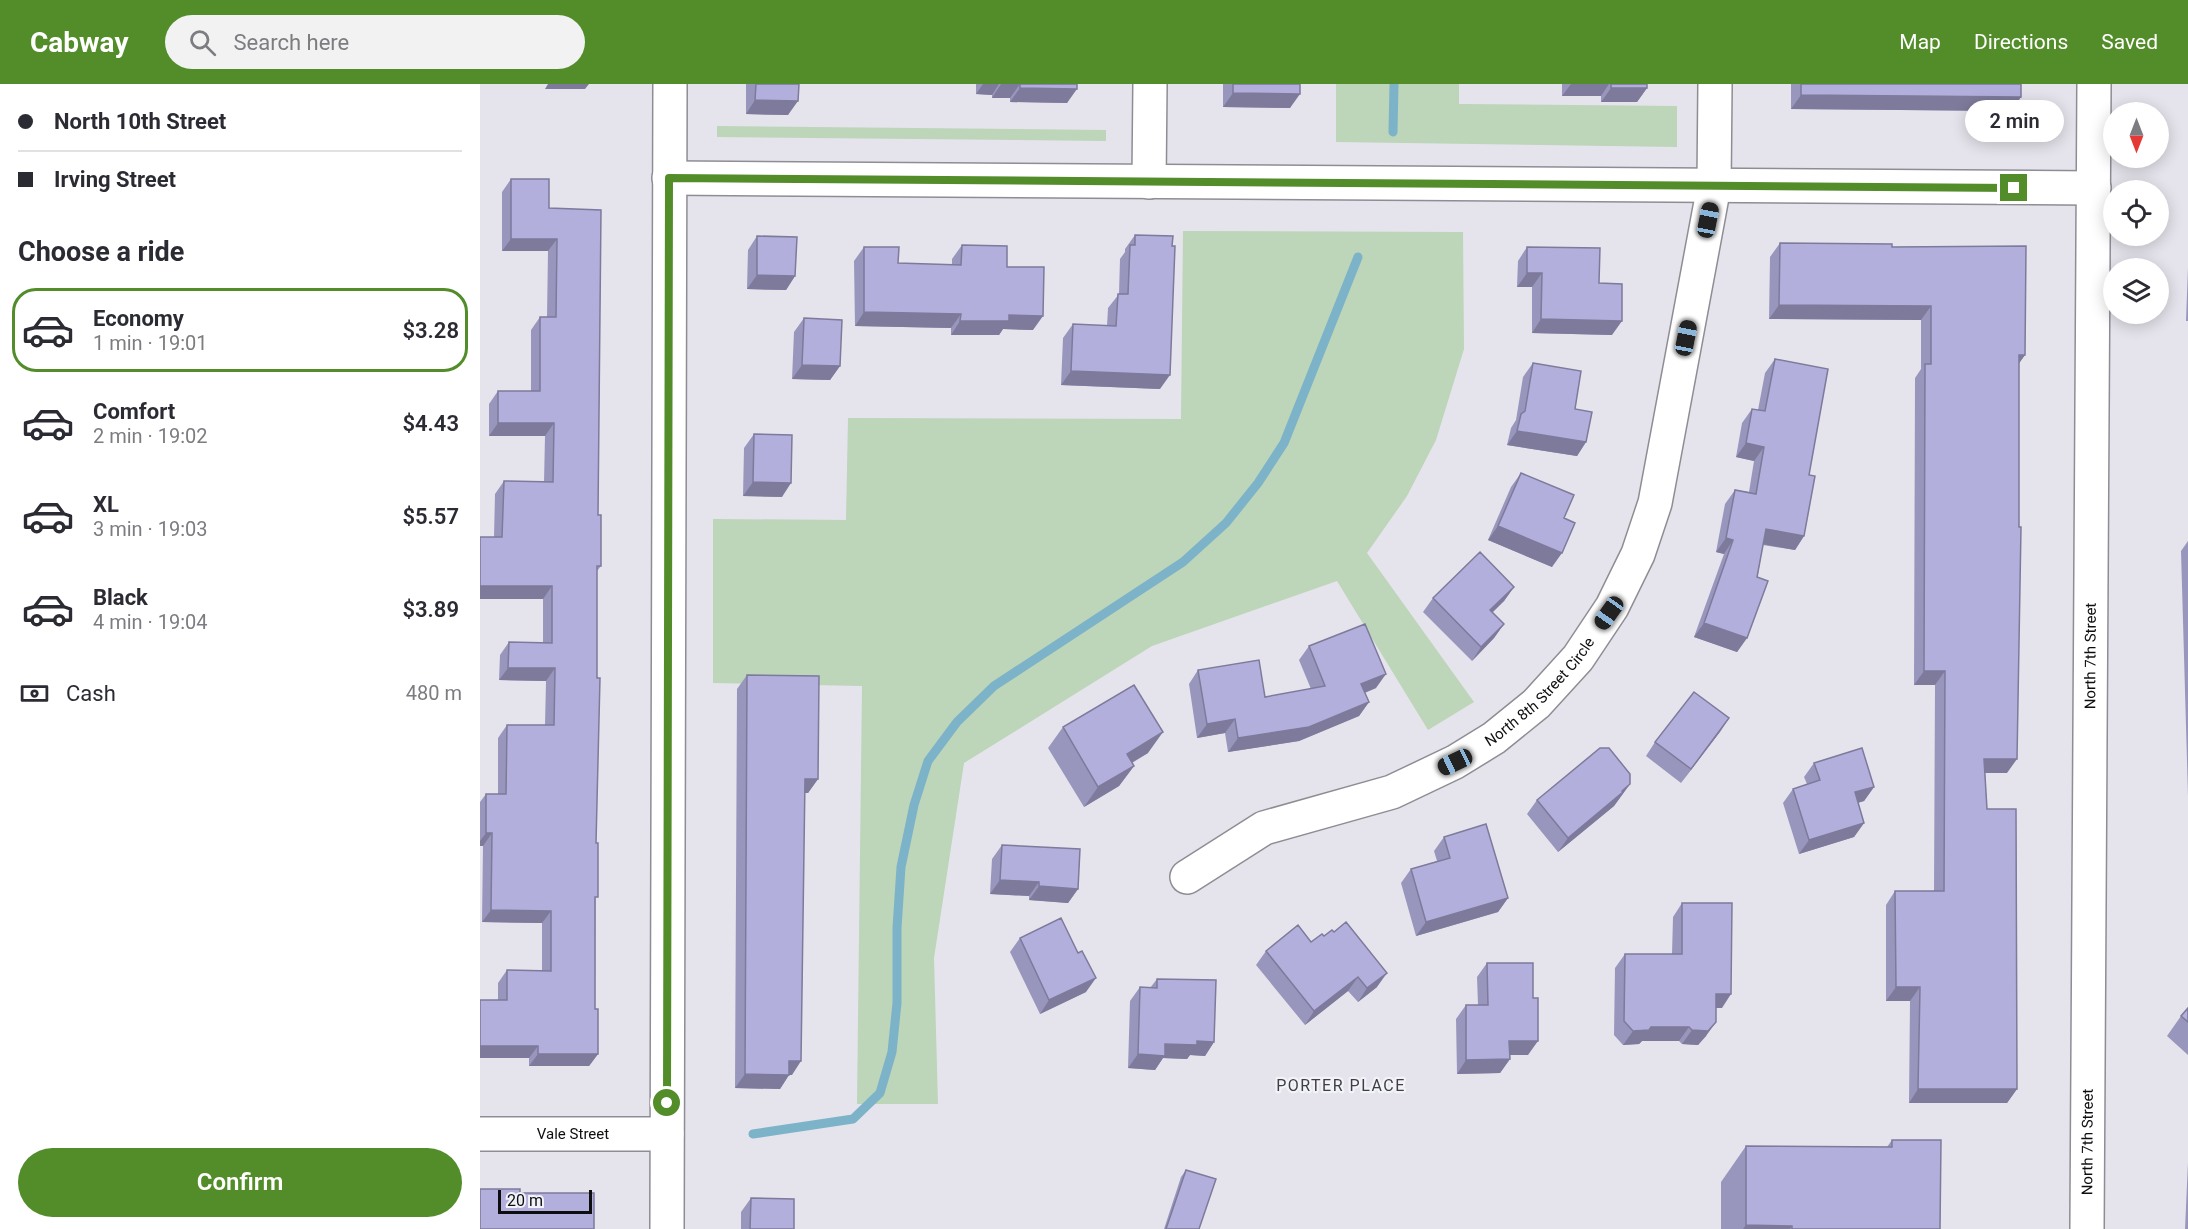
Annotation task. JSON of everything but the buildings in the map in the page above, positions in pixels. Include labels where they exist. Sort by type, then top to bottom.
[{"type":"street","points":[[667,1229],[670,84]]},
{"type":"street","points":[[1149,182],[1150,84]]},
{"type":"street","name":"North 8th Street Circle","points":[[1187,877],[1264,828],[1392,792],[1455,762],[1494,738],[1536,704],[1578,658],[1612,608],[1638,554],[1655,503],[1714,186],[1715,84]]},
{"type":"street","name":"North 7th Street","points":[[2087,1229],[2094,84]]},
{"type":"street","points":[[669,178],[2094,188]]},
{"type":"street","name":"Vale Street","points":[[480,1134],[667,1134]]},
{"type":"green space","points":[[1336,84],[1459,84],[1459,104],[1677,106],[1677,147],[1336,142]]},
{"type":"green space","points":[[717,126],[1106,130],[1106,141],[717,137]]},
{"type":"green space","points":[[1183,231],[1463,232],[1464,349],[1436,440],[1407,496],[1367,553],[1474,702],[1428,730],[1337,581],[1152,646],[964,763],[934,958],[938,1104],[857,1104],[862,686],[713,683],[713,519],[846,520],[848,418],[1181,419]]},
{"type":"waterway","points":[[1393,132],[1394,84]]},
{"type":"waterway","points":[[753,1134],[853,1119],[880,1093],[892,1052],[897,1003],[897,928],[901,867],[914,805],[928,761],[957,722],[994,686],[1183,562],[1226,523],[1258,483],[1284,443],[1358,257]]},
{"type":"district","name":"PORTER PLACE","points":[[1341,1085]]},
{"type":"route","points":[[667,1103],[669,178],[2014,188]]}]
